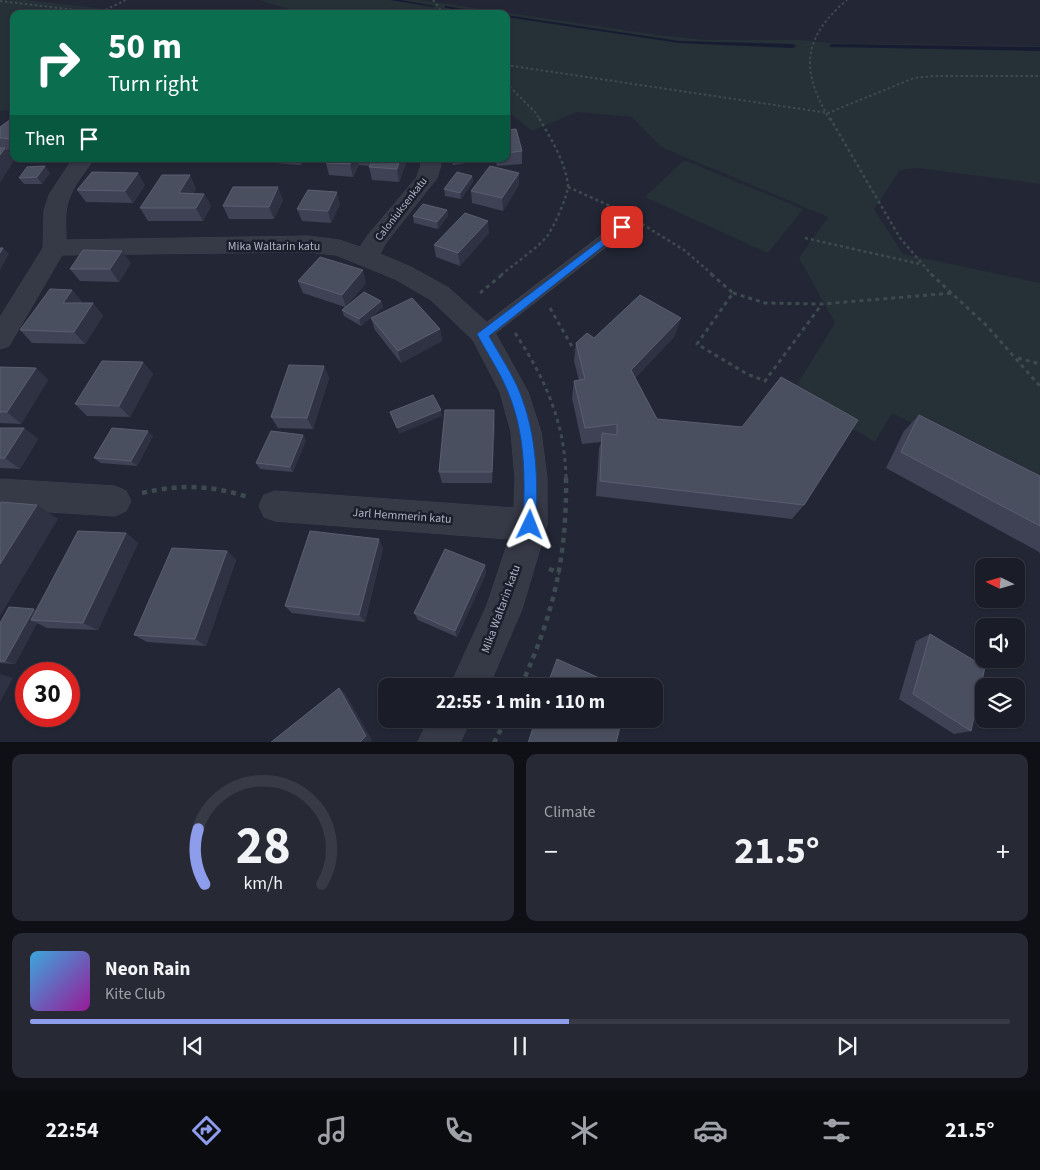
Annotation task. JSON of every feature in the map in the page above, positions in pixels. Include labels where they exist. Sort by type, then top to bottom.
[{"type":"street","points":[[0,339],[55,248],[55,211],[60,195],[76,167],[81,162]]},
{"type":"street","name":"Caloniuksenkatu","points":[[366,257],[376,240],[427,178],[431,165],[430,162]]},
{"type":"street","name":"Mika Waltarin katu","points":[[55,248],[308,244],[339,248],[403,273],[493,326],[526,432],[531,478],[530,525],[504,609],[473,678]]},
{"type":"street","points":[[6,499],[115,501]]},
{"type":"street","name":"Jarl Hemmerin katu","points":[[275,506],[530,525]]},
{"type":"street","points":[[438,742],[446,728]]},
{"type":"lane","points":[[493,326],[622,227]]},
{"type":"path","points":[[106,10],[126,0]]},
{"type":"path","points":[[433,0],[441,10]]},
{"type":"path","points":[[847,0],[826,21],[815,40],[809,69],[813,86],[885,215],[920,264],[953,293],[1018,358],[1040,386]]},
{"type":"path","points":[[0,1],[75,10]]},
{"type":"path","points":[[510,66],[828,113],[914,78],[934,76],[1040,76]]},
{"type":"path","points":[[480,293],[546,236],[557,218],[568,187],[555,144],[535,112],[510,87]]},
{"type":"path","points":[[568,187],[623,212]]},
{"type":"path","points":[[639,222],[684,250],[733,293],[765,303],[822,304],[953,293]]},
{"type":"path","points":[[805,238],[920,264]]},
{"type":"path","points":[[472,288],[480,293],[493,326],[522,342],[543,378],[553,407],[566,462],[567,515],[560,573],[547,625],[524,678]]},
{"type":"path","points":[[733,293],[697,344],[747,374],[766,381],[822,304]]},
{"type":"path","points":[[534,295],[550,309],[574,350]]},
{"type":"path","points":[[1018,358],[1040,364]]},
{"type":"path","points":[[115,501],[177,485],[210,486],[275,506]]},
{"type":"path","points":[[494,742],[501,728]]},
{"type":"shaded area","points":[[0,0],[27,0],[113,10],[10,10],[10,110],[0,111]]},
{"type":"shaded area","points":[[259,0],[420,0],[488,10],[292,10]]},
{"type":"shaded area","points":[[510,13],[705,40],[800,40],[831,43],[1040,46],[1040,184],[918,168],[900,170],[874,209],[903,254],[1040,283],[1040,487],[892,413],[875,442],[792,393],[835,323],[799,258],[828,217],[661,147],[632,117],[577,112],[532,131],[510,113]]},
{"type":"shaded area","points":[[684,160],[803,209],[768,253],[645,197]]},
{"type":"building","points":[[10,120],[10,139],[0,138],[0,127]]},
{"type":"building","points":[[516,129],[522,151],[510,152],[510,130]]},
{"type":"building","points":[[0,148],[5,148],[0,155]]},
{"type":"building","points":[[326,162],[351,162],[350,164]]},
{"type":"building","points":[[372,162],[399,162],[397,169],[369,167]]},
{"type":"building","points":[[45,166],[37,177],[19,178],[27,167]]},
{"type":"building","points":[[490,166],[519,173],[502,198],[471,191]]},
{"type":"building","points":[[92,172],[138,173],[125,191],[77,190]]},
{"type":"building","points":[[457,172],[472,176],[460,193],[444,189]]},
{"type":"building","points":[[162,175],[190,175],[179,193],[204,194],[196,208],[140,208]]},
{"type":"building","points":[[233,187],[278,187],[269,207],[223,206]]},
{"type":"building","points":[[308,190],[337,192],[328,211],[297,209]]},
{"type":"building","points":[[423,204],[447,210],[437,222],[413,216]]},
{"type":"building","points":[[465,213],[488,221],[458,253],[434,245]]},
{"type":"building","points":[[83,250],[122,251],[110,269],[70,269]]},
{"type":"building","points":[[320,257],[363,270],[342,295],[298,281]]},
{"type":"building","points":[[50,289],[72,290],[63,303],[93,303],[74,332],[20,330]]},
{"type":"building","points":[[364,292],[381,301],[359,319],[342,310]]},
{"type":"building","points":[[640,295],[681,318],[631,370],[657,419],[742,427],[781,377],[858,420],[804,505],[600,481],[602,433],[617,435],[617,424],[585,428],[574,381],[585,379],[576,343],[587,333],[594,338]]},
{"type":"building","points":[[412,298],[440,329],[398,351],[371,318]]},
{"type":"building","points":[[102,361],[143,362],[119,406],[75,404]]},
{"type":"building","points":[[289,365],[324,366],[307,418],[271,417]]},
{"type":"building","points":[[0,367],[36,368],[7,412],[0,412]]},
{"type":"building","points":[[433,395],[441,410],[397,428],[390,412]]},
{"type":"building","points":[[445,410],[494,410],[492,472],[439,472]]},
{"type":"building","points":[[919,415],[1040,476],[1040,526],[901,452]]},
{"type":"building","points":[[0,428],[24,428],[5,458],[0,458]]},
{"type":"building","points":[[112,428],[148,431],[131,461],[94,458]]},
{"type":"building","points":[[271,431],[303,435],[290,467],[256,463]]},
{"type":"building","points":[[1,502],[37,505],[0,564],[0,504]]},
{"type":"building","points":[[78,531],[126,533],[83,623],[31,620]]},
{"type":"building","points":[[310,531],[379,539],[359,615],[285,606]]},
{"type":"building","points":[[172,548],[227,551],[195,639],[134,635]]},
{"type":"building","points":[[445,549],[485,565],[455,631],[414,613]]},
{"type":"building","points":[[9,607],[34,609],[5,661],[0,661],[0,623]]},
{"type":"building","points":[[930,634],[975,661],[975,668],[985,668],[983,678],[975,678],[975,713],[971,731],[913,694]]},
{"type":"building","points":[[557,659],[599,678],[550,678]]},
{"type":"building","points":[[339,688],[366,736],[360,742],[271,742]]},
{"type":"building","points":[[533,728],[620,728],[616,742],[528,742]]},
{"type":"waterway","points":[[392,0],[433,6]]},
{"type":"waterway","points":[[447,7],[465,10]]},
{"type":"waterway","points":[[510,17],[679,42],[793,46]]},
{"type":"waterway","points":[[832,46],[1040,49]]},
{"type":"route","points":[[530,525],[531,478],[526,432],[514,392],[483,334],[622,227]]}]
